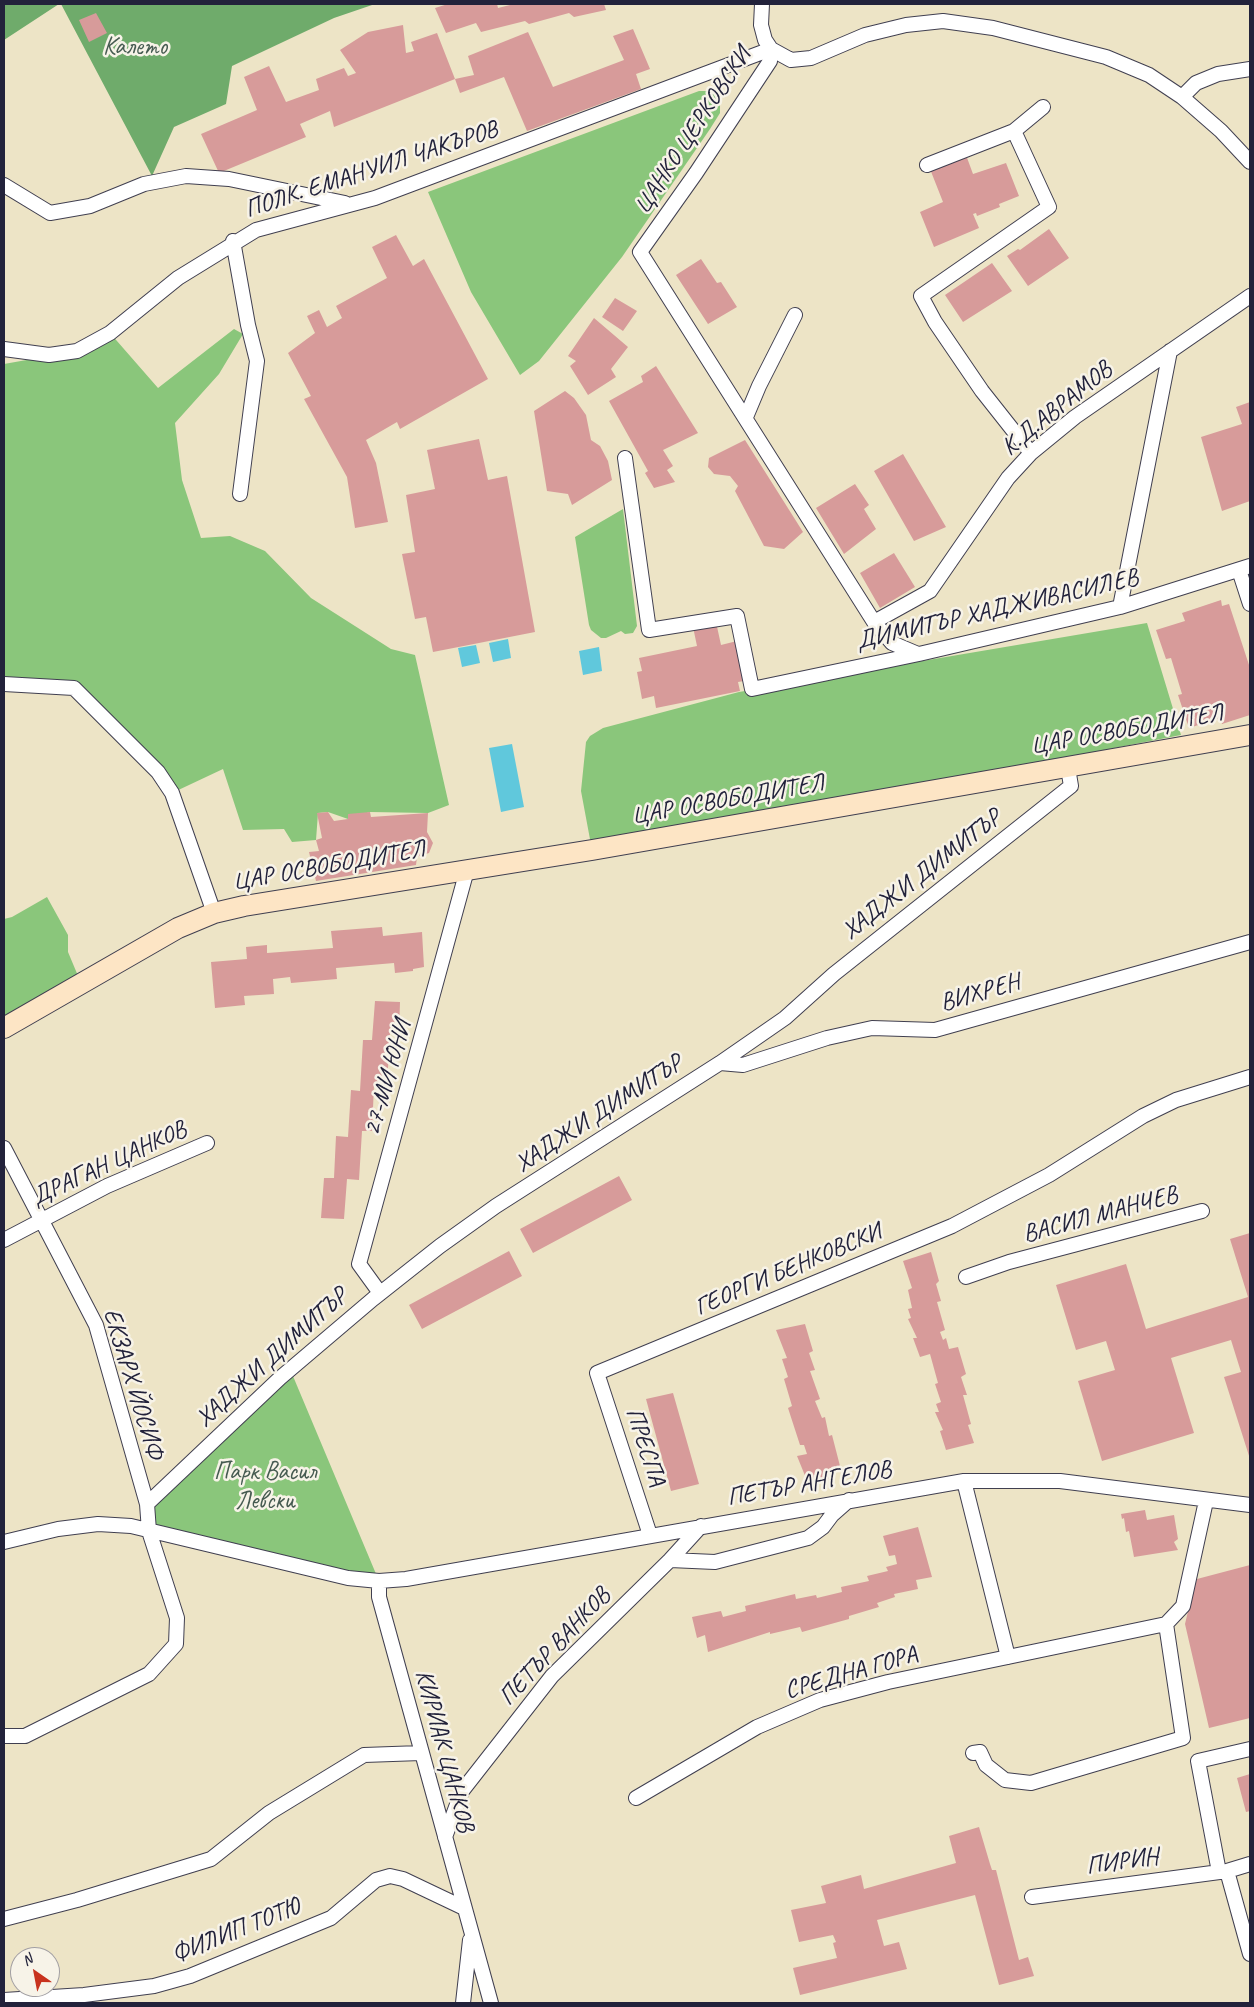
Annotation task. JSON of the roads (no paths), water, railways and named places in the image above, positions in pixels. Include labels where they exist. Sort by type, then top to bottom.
[{"type":"street","name":"ЦАНКО ЦЕРКОВСКИ","points":[[746,417],[640,252],[696,173],[770,61],[771,49],[765,40],[761,25],[762,4]]},
{"type":"street","points":[[771,49],[791,60],[811,58],[865,34],[906,25],[944,21],[993,28],[1106,58],[1150,75],[1182,97],[1221,131],[1250,162]]},
{"type":"street","name":"ПОЛК. ЕМАНУИЛ ЧАКЪРОВ","points":[[4,350],[49,355],[77,351],[110,334],[178,278],[233,241],[256,230],[375,198],[771,49]]},
{"type":"street","points":[[1182,97],[1196,83],[1218,74],[1250,69]]},
{"type":"street","points":[[927,165],[1014,131],[1043,107]]},
{"type":"street","points":[[1014,131],[1048,207],[921,296],[935,322],[982,391],[1031,453]]},
{"type":"street","points":[[4,186],[50,213],[90,206],[144,184],[186,176],[229,179],[348,204]]},
{"type":"street","points":[[233,241],[248,325],[257,361],[240,494]]},
{"type":"street","name":"К.Д.АВРАМОВ","points":[[874,622],[930,591],[1008,478],[1031,453],[1075,417],[1250,296]]},
{"type":"street","points":[[795,315],[759,386],[746,417],[874,622],[892,643],[919,654]]},
{"type":"street","points":[[1120,607],[1170,351]]},
{"type":"street","points":[[4,358],[22,359],[49,355]]},
{"type":"street","name":"ДИМИТЪР ХАДЖИВАСИЛЕВ","points":[[625,458],[648,630],[737,616],[752,689],[919,654],[1120,607],[1245,568]]},
{"type":"street","points":[[1245,568],[1250,604]]},
{"type":"street","points":[[4,684],[74,688],[158,772],[172,793],[214,913]]},
{"type":"street","name":"ЦАР ОСВОБОДИТЕЛ","points":[[4,1028],[178,928],[214,913],[244,906],[602,849],[1250,735]]},
{"type":"street","name":"ХАДЖИ ДИМИТЪР","points":[[147,1504],[280,1378],[380,1293],[496,1206],[720,1064],[785,1018],[834,974],[1071,786],[1068,768]]},
{"type":"street","name":"27-МИ ЮНИ","points":[[380,1293],[359,1264],[467,870]]},
{"type":"street","name":"ВИХРЕН","points":[[720,1064],[743,1065],[827,1038],[872,1028],[935,1030],[1250,942]]},
{"type":"street","name":"ГЕОРГИ БЕНКОВСКИ","points":[[597,1374],[952,1226],[1049,1175],[1143,1116],[1176,1100],[1250,1077]]},
{"type":"street","name":"ДРАГАН ЦАНКОВ","points":[[4,1240],[40,1219],[107,1186],[207,1144]]},
{"type":"street","name":"ЕКЗАРХ ЙОСИФ","points":[[4,1148],[96,1325],[147,1504],[149,1531],[177,1618],[176,1644],[149,1674],[25,1736],[4,1736]]},
{"type":"street","name":"ВАСИЛ МАНЧЕВ","points":[[966,1277],[1009,1262],[1202,1211]]},
{"type":"street","name":"ПРЕСПА","points":[[597,1374],[650,1535]]},
{"type":"street","points":[[964,1481],[1008,1657]]},
{"type":"street","name":"ПЕТЪР АНГЕЛОВ","points":[[4,1542],[58,1529],[98,1524],[131,1526],[348,1578],[379,1581],[406,1579],[964,1481],[1060,1481],[1206,1501],[1250,1505]]},
{"type":"street","points":[[670,1560],[715,1562],[808,1538],[823,1527],[832,1515],[850,1500]]},
{"type":"street","points":[[973,1753],[980,1752],[986,1765],[1005,1780],[1031,1783],[1183,1738],[1166,1624],[1183,1606],[1206,1501]]},
{"type":"street","name":"ПЕТЪР ВАНКОВ","points":[[445,1838],[462,1791],[552,1676],[670,1560],[701,1526]]},
{"type":"street","name":"КИРИАК ЦАНКОВ","points":[[379,1581],[379,1597],[491,2003]]},
{"type":"street","name":"СРЕДНА ГОРА","points":[[636,1798],[756,1728],[820,1700],[888,1682],[1166,1624]]},
{"type":"street","points":[[1250,1749],[1198,1761],[1223,1871],[1250,1954]]},
{"type":"street","points":[[4,1919],[77,1900],[211,1859],[269,1813],[364,1755],[421,1753]]},
{"type":"street","name":"ПИРИН","points":[[1032,1898],[1223,1871],[1250,1864]]},
{"type":"street","name":"ФИЛИП ТОТЮ","points":[[4,2000],[84,1995],[154,1986],[190,1976],[331,1918],[376,1880],[390,1876],[403,1879],[464,1908]]},
{"type":"street","name":"КИРИАК ЦАНКОВ","points":[[463,2003],[471,1932]]},
{"type":"water","points":[[508,639],[511,658],[493,662],[489,643]]},
{"type":"water","points":[[476,645],[480,663],[462,667],[458,648]]},
{"type":"water","points":[[599,647],[602,671],[583,675],[579,651]]},
{"type":"water","points":[[512,744],[524,807],[501,812],[489,748]]},
{"type":"park label","name":"Калето","points":[[135,47]]},
{"type":"park label","name":"Парк Васил Левски","points":[[265,1486]]}]
